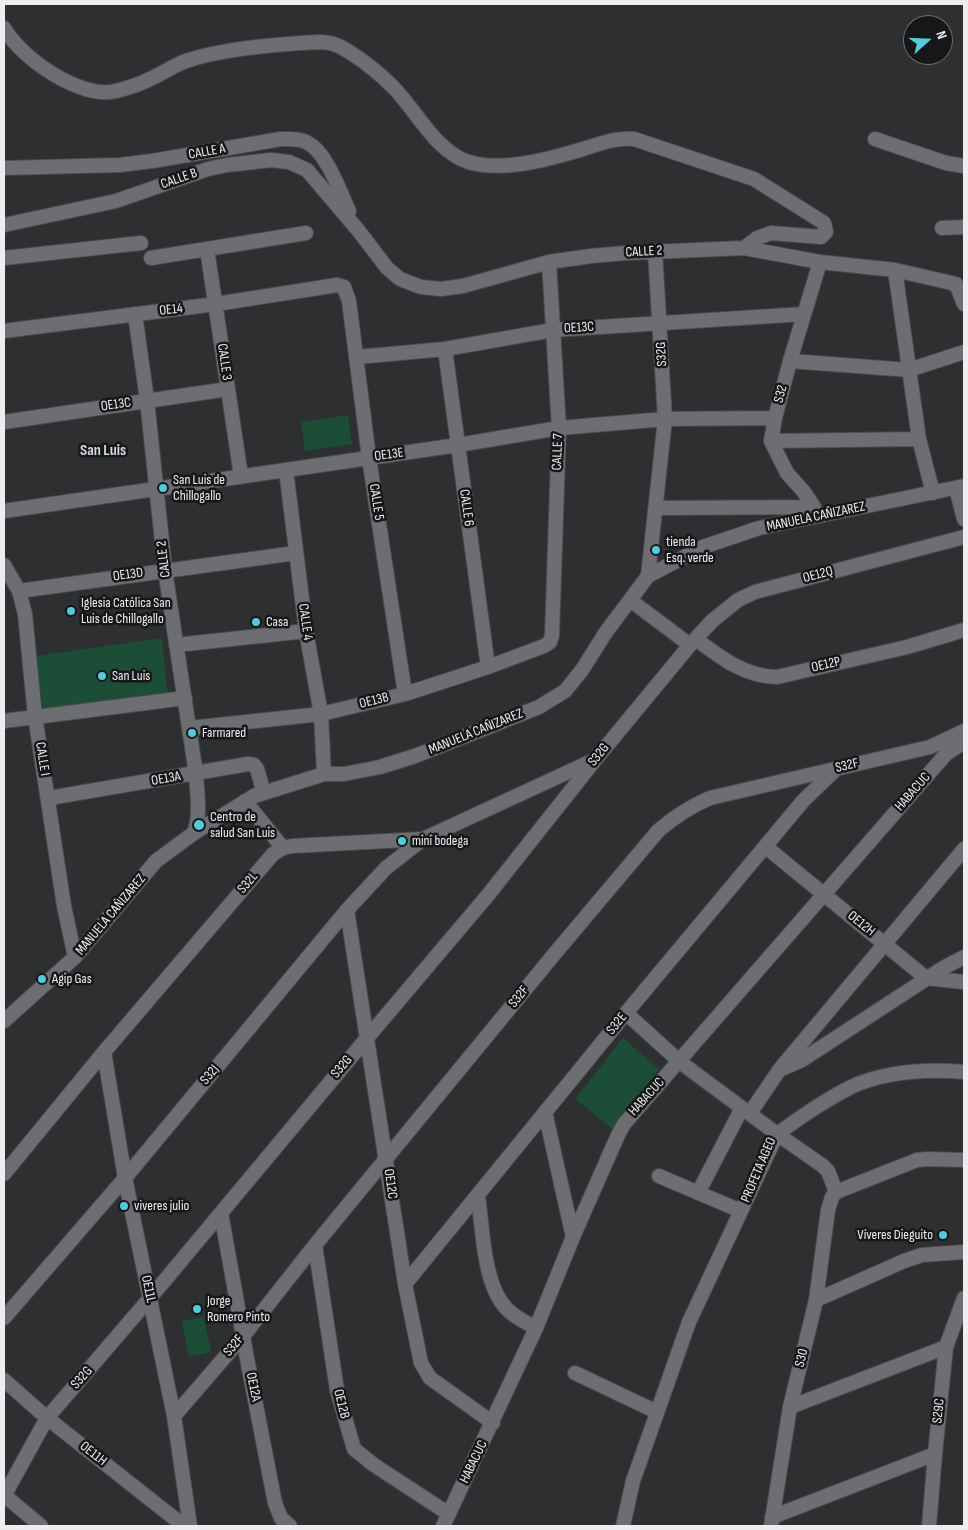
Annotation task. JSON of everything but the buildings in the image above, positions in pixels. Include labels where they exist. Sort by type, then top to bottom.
[{"type":"street","points":[[4,28],[15,45],[50,73],[99,93],[116,91],[141,83],[177,64],[199,57],[241,50],[331,42],[376,71],[394,89],[434,137],[454,155],[471,162],[489,166],[510,165],[627,138],[754,179],[824,223],[826,232],[821,237],[771,233],[757,238],[744,248]]},
{"type":"street","name":"CALLE A","points":[[4,168],[119,165],[281,139],[300,140],[309,143],[324,159],[358,230]]},
{"type":"street","points":[[875,139],[946,163],[964,166]]},
{"type":"street","name":"CALLE B","points":[[4,225],[116,201],[208,169],[271,160],[289,162],[307,170],[358,230]]},
{"type":"street","points":[[942,228],[964,227]]},
{"type":"street","name":"CALLE 2","points":[[358,230],[387,268],[400,279],[422,288],[441,290],[463,286],[549,262],[590,256],[655,251],[744,248],[820,262],[895,270],[956,284],[964,304]]},
{"type":"street","points":[[151,258],[306,233]]},
{"type":"street","points":[[4,258],[141,243]]},
{"type":"street","name":"CALLE 3","points":[[207,249],[241,476]]},
{"type":"street","name":"S32G","points":[[648,576],[665,420],[655,251]]},
{"type":"street","name":"CALLE 7","points":[[549,262],[559,428],[552,635],[550,642]]},
{"type":"street","name":"S32","points":[[771,441],[790,361],[820,262]]},
{"type":"street","points":[[895,270],[919,439],[933,493]]},
{"type":"street","name":"OE14","points":[[4,331],[216,304],[337,285]]},
{"type":"street","name":"CALLE 5","points":[[337,285],[344,287],[348,296],[369,458],[405,694]]},
{"type":"street","name":"CALLE 2","points":[[134,314],[147,400],[165,570],[196,774],[198,807],[194,833]]},
{"type":"street","name":"OE13C","points":[[357,357],[445,349],[553,330],[804,314]]},
{"type":"street","name":"CALLE 6","points":[[445,349],[488,667]]},
{"type":"street","points":[[790,361],[909,370],[964,352]]},
{"type":"street","name":"OE13C","points":[[4,422],[228,389]]},
{"type":"street","name":"OE13E","points":[[4,511],[458,445],[559,428],[665,420],[775,418]]},
{"type":"street","points":[[656,508],[814,512],[804,492],[787,473],[771,441],[919,439]]},
{"type":"street","name":"CALLE 4","points":[[286,470],[306,632],[321,714],[324,774]]},
{"type":"street","points":[[960,487],[964,519]]},
{"type":"street","name":"MANUELA CAÑIZAREZ","points":[[4,1021],[75,957],[156,861],[194,833],[245,801],[324,774],[363,771],[416,756],[539,707],[556,698],[565,691],[582,670],[597,644],[648,576],[703,547],[814,512],[960,487]]},
{"type":"street","name":"OE12Q","points":[[693,642],[712,621],[738,600],[750,594],[964,537]]},
{"type":"street","name":"OE13D","points":[[19,590],[296,553]]},
{"type":"street","name":"CALLE I","points":[[4,565],[19,590],[25,614],[35,716],[64,906],[75,957]]},
{"type":"street","name":"OE12P","points":[[630,600],[693,642],[752,674],[763,677],[777,677],[907,647],[964,630]]},
{"type":"street","points":[[176,645],[306,632]]},
{"type":"street","name":"OE13B","points":[[190,728],[321,714],[405,694],[488,667],[550,642]]},
{"type":"street","name":"S32G","points":[[4,1495],[47,1418],[488,895],[595,760],[693,642]]},
{"type":"street","points":[[4,721],[185,698]]},
{"type":"street","name":"S32F","points":[[174,1416],[244,1334],[556,952],[658,831],[674,817],[691,806],[710,798],[930,747],[964,731]]},
{"type":"street","name":"HABACUC","points":[[446,1520],[536,1328],[573,1237],[618,1135],[631,1115],[680,1062],[946,754],[964,742]]},
{"type":"street","points":[[245,801],[284,848],[423,839],[595,760]]},
{"type":"street","name":"OE13A","points":[[48,798],[254,765],[264,793]]},
{"type":"street","name":"S32E","points":[[404,1284],[803,801],[836,768]]},
{"type":"street","name":"S32J","points":[[4,1318],[125,1178],[348,910],[386,868],[423,839]]},
{"type":"street","name":"OE12H","points":[[766,847],[926,978]]},
{"type":"street","name":"S32L","points":[[4,1174],[104,1052],[273,854],[284,848]]},
{"type":"street","points":[[698,1193],[746,1110],[964,849]]},
{"type":"street","name":"OE12C","points":[[348,910],[387,1159],[404,1284],[418,1351],[425,1372],[430,1378],[493,1423]]},
{"type":"street","points":[[780,1070],[802,1060],[926,978],[964,957]]},
{"type":"street","points":[[926,978],[964,982]]},
{"type":"street","name":"PROFETA AGEO","points":[[623,1526],[633,1481],[689,1322],[776,1134],[680,1062],[626,1013]]},
{"type":"street","name":"OE11L","points":[[104,1052],[125,1178],[174,1416],[190,1526]]},
{"type":"street","points":[[964,1072],[924,1071],[899,1073],[874,1079],[853,1086],[834,1096],[776,1134],[826,1168],[836,1192],[917,1160],[964,1160]]},
{"type":"street","points":[[545,1112],[573,1237]]},
{"type":"street","points":[[659,1176],[742,1211]]},
{"type":"street","name":"S30","points":[[771,1522],[790,1407],[816,1300],[830,1203],[836,1192]]},
{"type":"street","points":[[478,1196],[488,1272],[496,1294],[508,1310],[536,1328]]},
{"type":"street","name":"OE12A","points":[[221,1213],[275,1503],[281,1518],[290,1526]]},
{"type":"street","name":"OE12B","points":[[315,1245],[334,1375],[350,1440],[354,1449],[446,1520]]},
{"type":"street","points":[[816,1300],[922,1255],[964,1252]]},
{"type":"street","name":"S29C","points":[[929,1526],[946,1347],[964,1298]]},
{"type":"street","points":[[790,1407],[946,1347]]},
{"type":"street","points":[[575,1373],[658,1412]]},
{"type":"street","name":"OE11H","points":[[4,1380],[47,1418],[184,1526]]},
{"type":"street","points":[[771,1522],[935,1454]]},
{"type":"street","points":[[4,1495],[41,1526]]},
{"type":"green space","points":[[348,415],[352,444],[305,451],[301,422]]},
{"type":"green space","name":"San Luis","points":[[162,638],[168,695],[44,714],[36,656]]},
{"type":"green space","points":[[623,1038],[659,1069],[613,1129],[575,1099]]},
{"type":"green space","points":[[204,1317],[211,1352],[189,1357],[182,1321]]},
{"type":"place","name":"San Luis de Chillogallo","points":[[163,488]]},
{"type":"place","name":"tienda Esq. verde","points":[[656,550]]},
{"type":"place","name":"Iglesia Católica San Luis de Chillogallo","points":[[71,611]]},
{"type":"place","name":"Casa","points":[[256,622]]},
{"type":"place","name":"San Luis","points":[[102,676]]},
{"type":"place","name":"Farmared","points":[[192,733]]},
{"type":"place","name":"Centro de salud San Luis","points":[[199,825]]},
{"type":"place","name":"mini bodega","points":[[402,841]]},
{"type":"place","name":"Agip Gas","points":[[42,979]]},
{"type":"place","name":"viveres julio","points":[[124,1206]]},
{"type":"place","name":"Víveres Dieguito","points":[[943,1235]]},
{"type":"place","name":"Jorge Romero Pinto","points":[[197,1309]]},
{"type":"district","name":"San Luis","points":[[103,451]]}]
